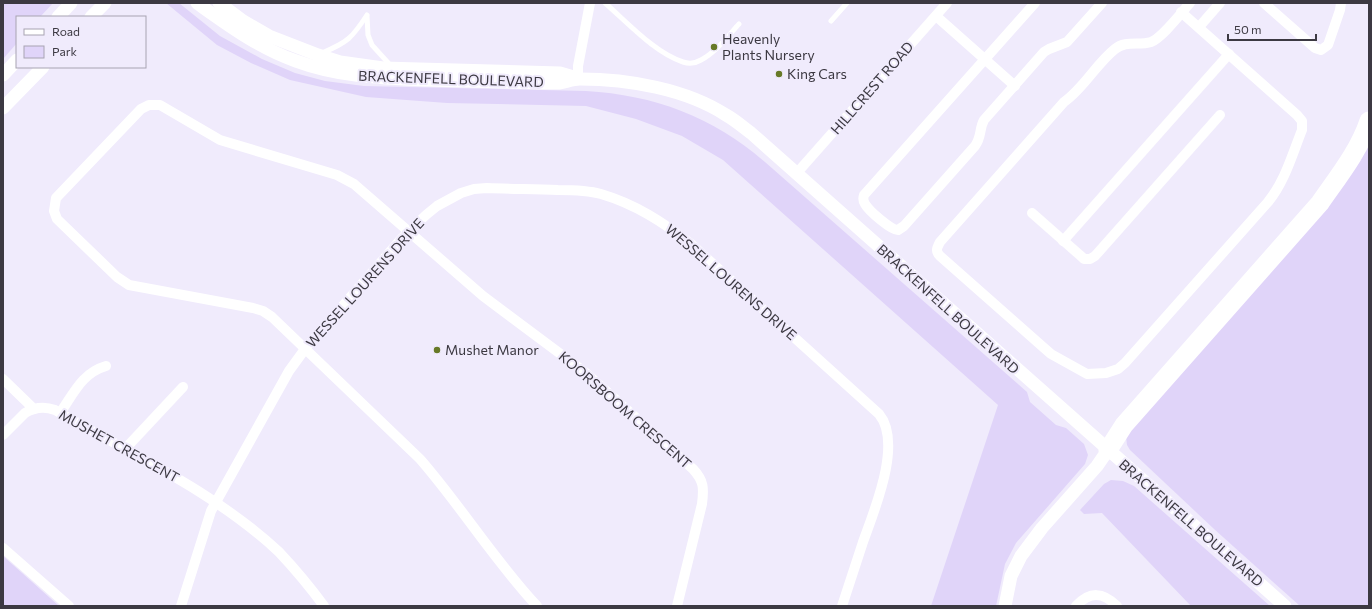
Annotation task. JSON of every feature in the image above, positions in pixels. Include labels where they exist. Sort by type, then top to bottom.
[{"type":"highway","points":[[1108,450],[1123,427],[1320,203],[1356,149],[1369,121]]},
{"type":"street","points":[[59,16],[71,3]]},
{"type":"street","points":[[92,16],[105,3]]},
{"type":"street","name":"BRACKENFELL BOULEVARD","points":[[197,3],[238,32],[273,51],[296,61],[326,70],[381,78],[544,83],[558,83],[578,79],[633,82],[651,85],[679,93],[726,115],[751,133],[1285,606]]},
{"type":"street","name":"BRACKENFELL BOULEVARD","points":[[219,3],[243,21],[269,36],[340,62],[393,68],[560,73],[578,79]]},
{"type":"street","points":[[578,79],[578,66],[590,3]]},
{"type":"street","name":"HILLCREST ROAD","points":[[796,174],[947,3]]},
{"type":"street","points":[[1035,3],[864,194],[863,198],[866,206],[890,228],[898,230],[904,226],[975,146],[980,138],[982,123],[1044,52],[1064,44],[1102,3]]},
{"type":"street","points":[[1181,12],[1297,115],[1302,122],[1302,130],[1284,177],[1275,193],[1118,369],[1106,373],[1087,374],[1081,372],[1043,348],[940,256],[936,249],[940,242],[1064,102],[1073,95],[1113,50],[1124,44],[1148,43],[1154,40],[1161,35],[1181,12],[1190,3]]},
{"type":"street","points":[[1198,27],[1220,3]]},
{"type":"street","points":[[1264,3],[1315,48],[1321,50],[1328,45],[1340,10],[1340,3]]},
{"type":"street","points":[[936,16],[1015,86]]},
{"type":"street","points":[[1063,241],[1229,54]]},
{"type":"street","points":[[3,75],[16,61]]},
{"type":"street","points":[[3,108],[42,68]]},
{"type":"street","name":"KOORSBOOM CRESCENT","points":[[305,349],[272,317],[263,311],[135,287],[123,282],[57,219],[54,211],[56,198],[137,112],[145,106],[155,104],[165,107],[220,140],[343,178],[359,188],[483,296],[586,373],[699,475],[704,488],[702,504],[677,606]]},
{"type":"street","points":[[1032,213],[1084,259],[1087,260],[1093,258],[1220,115]]},
{"type":"street","name":"WESSEL LOURENS DRIVE","points":[[181,606],[212,511],[289,371],[305,349],[409,231],[437,206],[461,193],[474,189],[487,188],[580,191],[599,194],[636,208],[667,225],[691,244],[879,414],[886,424],[888,441],[888,454],[883,485],[842,606]]},
{"type":"street","points":[[305,349],[420,458],[537,606]]},
{"type":"street","points":[[60,413],[82,380],[96,369],[106,366]]},
{"type":"street","points":[[3,379],[34,408],[25,413],[3,435]]},
{"type":"street","points":[[125,449],[183,387]]},
{"type":"street","name":"MUSHET CRESCENT","points":[[34,408],[50,408],[60,413],[204,494],[278,552],[324,606]]},
{"type":"street","points":[[1005,606],[1011,576],[1021,556],[1042,528],[1097,466],[1108,450]]},
{"type":"street","points":[[3,548],[68,606]]},
{"type":"street","points":[[1076,606],[1083,599],[1099,595],[1112,600],[1117,606]]},
{"type":"lane","points":[[605,3],[657,47],[685,63],[692,63],[701,60],[715,51],[739,24]]},
{"type":"lane","points":[[832,22],[847,3]]},
{"type":"lane","points":[[318,55],[336,48],[346,42],[357,32],[367,15],[368,35],[372,45],[393,68]]},
{"type":"green space","points":[[3,3],[53,3],[41,16],[16,16],[16,44],[3,59]]},
{"type":"green space","points":[[166,3],[179,3],[220,36],[262,59],[295,73],[325,81],[364,86],[586,91],[611,93],[659,103],[704,121],[725,132],[765,162],[1027,392],[1030,402],[1056,425],[1066,428],[1084,444],[1088,455],[1085,464],[1016,543],[1005,564],[996,606],[931,606],[998,405],[723,160],[682,136],[636,119],[586,106],[447,103],[366,97],[290,80],[251,63],[217,45]]},
{"type":"green space","points":[[1369,130],[1369,606],[1300,606],[1214,529],[1130,450],[1127,445],[1126,436]]},
{"type":"green space","points":[[1111,480],[1123,481],[1134,486],[1270,606],[1191,606],[1102,513],[1084,514],[1080,510],[1104,484]]},
{"type":"green space","points":[[3,556],[59,606],[3,606]]},
{"type":"place","name":"Heavenly Plants Nursery","points":[[714,47]]},
{"type":"place","name":"King Cars","points":[[779,74]]},
{"type":"place","name":"Mushet Manor","points":[[437,350]]}]
